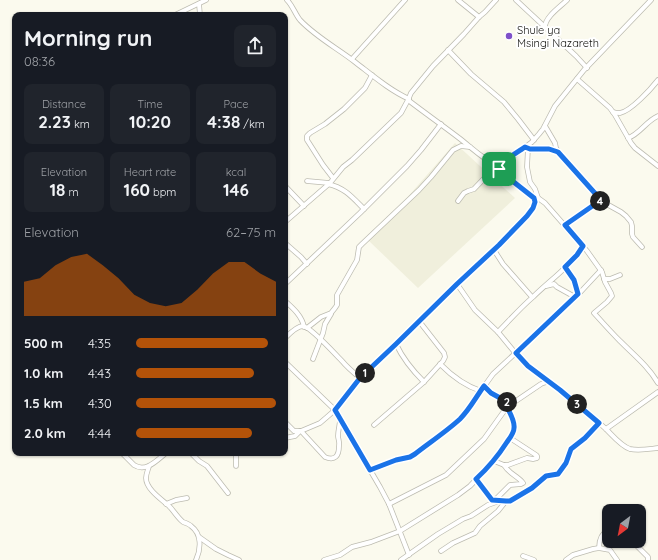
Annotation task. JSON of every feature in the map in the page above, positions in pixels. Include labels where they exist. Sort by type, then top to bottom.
[{"type":"street","points":[[182,12],[206,0]]},
{"type":"street","points":[[287,0],[300,20],[316,34],[372,75],[409,99],[480,156],[497,166],[501,172],[531,195],[545,203],[583,246],[601,270],[612,296],[594,313],[619,340],[645,364],[658,383]]},
{"type":"street","points":[[352,59],[405,0]]},
{"type":"street","points":[[458,0],[478,17]]},
{"type":"street","points":[[288,219],[329,183],[343,166],[401,113],[411,93],[422,78],[478,17],[496,0]]},
{"type":"street","points":[[544,27],[547,20],[567,0]]},
{"type":"street","points":[[458,201],[464,193],[474,189],[497,166],[527,148],[545,126],[555,106],[586,68],[651,0]]},
{"type":"street","points":[[517,1],[576,56],[586,68]]},
{"type":"street","points":[[199,4],[200,12]]},
{"type":"street","points":[[539,22],[547,20]]},
{"type":"street","points":[[448,50],[470,74],[504,102],[534,140]]},
{"type":"street","points":[[333,178],[309,143],[308,136],[344,108],[365,88],[372,75]]},
{"type":"street","points":[[577,79],[613,112],[630,143],[638,152],[646,156],[658,166]]},
{"type":"street","points":[[613,112],[620,113],[626,111],[640,100],[658,80]]},
{"type":"street","points":[[628,138],[658,116]]},
{"type":"street","points":[[288,281],[407,166],[441,124]]},
{"type":"street","points":[[545,126],[555,143],[558,152],[601,200],[626,216],[631,222],[633,237],[642,247]]},
{"type":"street","points":[[313,359],[324,333],[325,324],[337,305],[337,298],[340,289],[357,260],[359,247],[431,177],[454,150],[461,146],[470,147]]},
{"type":"street","points":[[527,148],[549,149],[558,152]]},
{"type":"street","points":[[527,148],[527,167],[530,182],[535,189],[538,198]]},
{"type":"street","points":[[307,181],[329,183],[346,191],[364,209]]},
{"type":"street","points":[[288,189],[304,206]]},
{"type":"street","points":[[288,437],[295,436],[300,431],[320,423],[335,410],[360,378],[494,250],[527,216],[533,208],[535,202],[531,195]]},
{"type":"street","points":[[565,225],[601,200]]},
{"type":"street","points":[[288,246],[307,264]]},
{"type":"street","points":[[498,332],[532,297],[577,255],[583,246]]},
{"type":"street","points":[[494,250],[503,264],[532,297]]},
{"type":"street","points":[[565,267],[574,280],[577,295]]},
{"type":"street","points":[[370,470],[396,460],[410,457],[460,419],[494,374],[601,270]]},
{"type":"street","points":[[604,279],[610,279],[620,275]]},
{"type":"street","points":[[457,284],[475,310],[498,332],[528,366],[573,400],[620,442],[628,448],[636,450],[658,448]]},
{"type":"street","points":[[544,287],[554,284],[557,287],[577,295]]},
{"type":"street","points":[[288,304],[299,316],[306,327],[360,378]]},
{"type":"street","points":[[288,336],[299,327],[306,327],[321,317],[331,313]]},
{"type":"street","points":[[374,425],[424,382],[445,357],[444,353],[419,321]]},
{"type":"street","points":[[396,344],[406,362],[424,382]]},
{"type":"street","points":[[440,364],[465,385],[481,391]]},
{"type":"street","points":[[288,365],[335,410],[389,504],[409,555]]},
{"type":"street","points":[[389,504],[439,479],[452,470],[484,439],[507,407],[541,384],[549,381]]},
{"type":"street","points":[[484,386],[491,393],[511,404]]},
{"type":"street","points":[[606,429],[658,392]]},
{"type":"street","points":[[324,560],[340,555],[352,547],[372,542],[400,531],[458,495],[494,461],[510,438],[514,428],[514,422],[507,407]]},
{"type":"street","points":[[288,425],[294,430],[300,431],[325,457],[330,459],[337,455],[340,446],[338,436],[340,419]]},
{"type":"street","points":[[476,479],[492,500],[506,501],[513,499],[532,488],[546,476],[558,474],[566,463],[571,449],[585,438],[599,423]]},
{"type":"street","points":[[504,466],[528,458],[536,459],[537,456],[510,438]]},
{"type":"street","points":[[125,456],[136,466],[141,467],[149,466],[162,456]]},
{"type":"street","points":[[194,456],[207,466],[228,493]]},
{"type":"street","points":[[236,456],[236,466]]},
{"type":"street","points":[[401,560],[438,534],[498,500],[510,485],[523,483],[504,466],[494,461]]},
{"type":"street","points":[[149,466],[146,479],[149,487],[156,495],[178,517],[193,528],[199,537],[216,549],[239,560]]},
{"type":"street","points":[[166,504],[187,498]]},
{"type":"street","points":[[441,551],[453,543],[475,533],[480,526],[498,511],[506,501]]},
{"type":"street","points":[[599,548],[599,543],[602,536]]},
{"type":"street","points":[[196,560],[199,550],[199,537]]},
{"type":"street","points":[[566,560],[573,555],[599,548],[610,550],[617,560]]},
{"type":"street","points":[[639,548],[648,558],[648,560]]},
{"type":"street","points":[[523,556],[534,560]]},
{"type":"shaded area","points":[[455,143],[515,198],[418,288],[369,241]]},
{"type":"place","name":"Shule ya Msingi Nazareth","points":[[509,36]]},
{"type":"route","points":[[525,147],[530,149],[546,148],[553,150],[559,153],[591,191],[601,200],[565,225],[583,246],[577,255],[565,267],[574,280],[578,294],[516,353],[528,366],[560,390],[599,423],[585,438],[571,449],[568,460],[558,474],[543,477],[535,486],[510,501],[492,500],[476,479],[494,461],[510,438],[514,428],[514,422],[507,407],[511,404],[491,393],[484,386],[471,406],[460,419],[415,454],[406,459],[396,460],[370,470],[335,410],[360,378],[499,245],[533,208],[535,202],[534,198],[499,169],[499,166],[503,162],[525,147]]}]
